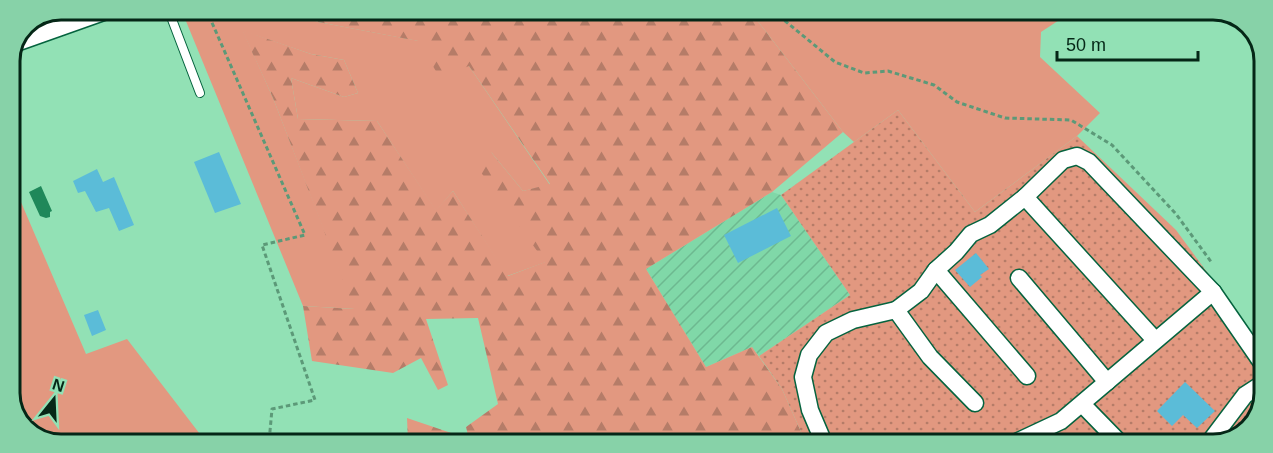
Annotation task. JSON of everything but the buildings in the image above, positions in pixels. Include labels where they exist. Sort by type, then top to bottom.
[{"type":"street","points":[[25,41],[82,20]]},
{"type":"street","points":[[820,434],[810,410],[803,377],[809,355],[826,333],[853,320],[896,310],[921,291],[936,270],[971,234],[990,225],[1025,197],[1063,160],[1077,156],[1089,162],[1213,291],[1254,351]]},
{"type":"street","points":[[1025,197],[1155,340]]},
{"type":"street","points":[[936,270],[1027,376]]},
{"type":"street","points":[[1019,278],[1107,382]]},
{"type":"street","points":[[1033,434],[1061,421],[1213,291]]},
{"type":"street","points":[[896,310],[930,357],[975,403]]},
{"type":"street","points":[[1216,433],[1245,395],[1254,389]]},
{"type":"street","points":[[1082,404],[1111,434]]},
{"type":"lane","points":[[172,20],[200,93]]},
{"type":"path","points":[[211,20],[305,236],[262,245],[315,400],[272,409],[270,434]]},
{"type":"path","points":[[784,20],[835,62],[864,73],[888,71],[934,85],[957,102],[1005,118],[1071,120],[1112,145],[1176,214],[1216,268]]},
{"type":"shaded area","points":[[41,186],[52,211],[50,217],[46,218],[40,216],[29,192]]},
{"type":"shaded area","points":[[772,192],[781,195],[850,295],[759,356],[752,347],[706,367],[646,269]]},
{"type":"green space","points":[[186,20],[314,20],[419,41],[469,66],[550,185],[523,191],[491,152],[546,262],[507,276],[453,191],[436,211],[377,121],[298,119],[291,78],[344,97],[358,93],[344,60],[311,54],[243,31],[273,98],[355,309],[303,306]]},
{"type":"green space","points":[[314,20],[757,20],[843,132],[772,192],[646,269],[706,367],[752,347],[782,389],[802,434],[468,434],[466,427],[498,404],[478,318],[426,319],[448,385],[438,390],[421,358],[393,373],[312,361],[303,306],[354,309],[273,98],[242,30],[311,54],[344,60],[358,93],[344,97],[291,78],[298,119],[377,121],[436,210],[453,191],[508,276],[545,262],[475,164],[491,152],[523,191],[550,184],[469,66],[440,78],[418,41]]},
{"type":"green space","points":[[757,20],[1059,20],[1041,32],[1040,57],[1100,113],[1077,136],[975,212],[898,110],[854,142],[843,132]]},
{"type":"green space","points":[[898,110],[975,212],[1077,136],[1176,230],[1254,336],[1254,392],[1249,410],[1237,425],[1212,434],[802,434],[782,389],[759,356],[850,295],[781,195]]},
{"type":"green space","points":[[20,200],[86,354],[127,339],[200,434],[61,434],[38,427],[28,417],[20,395]]},
{"type":"green space","points":[[407,418],[454,434],[408,434]]}]
